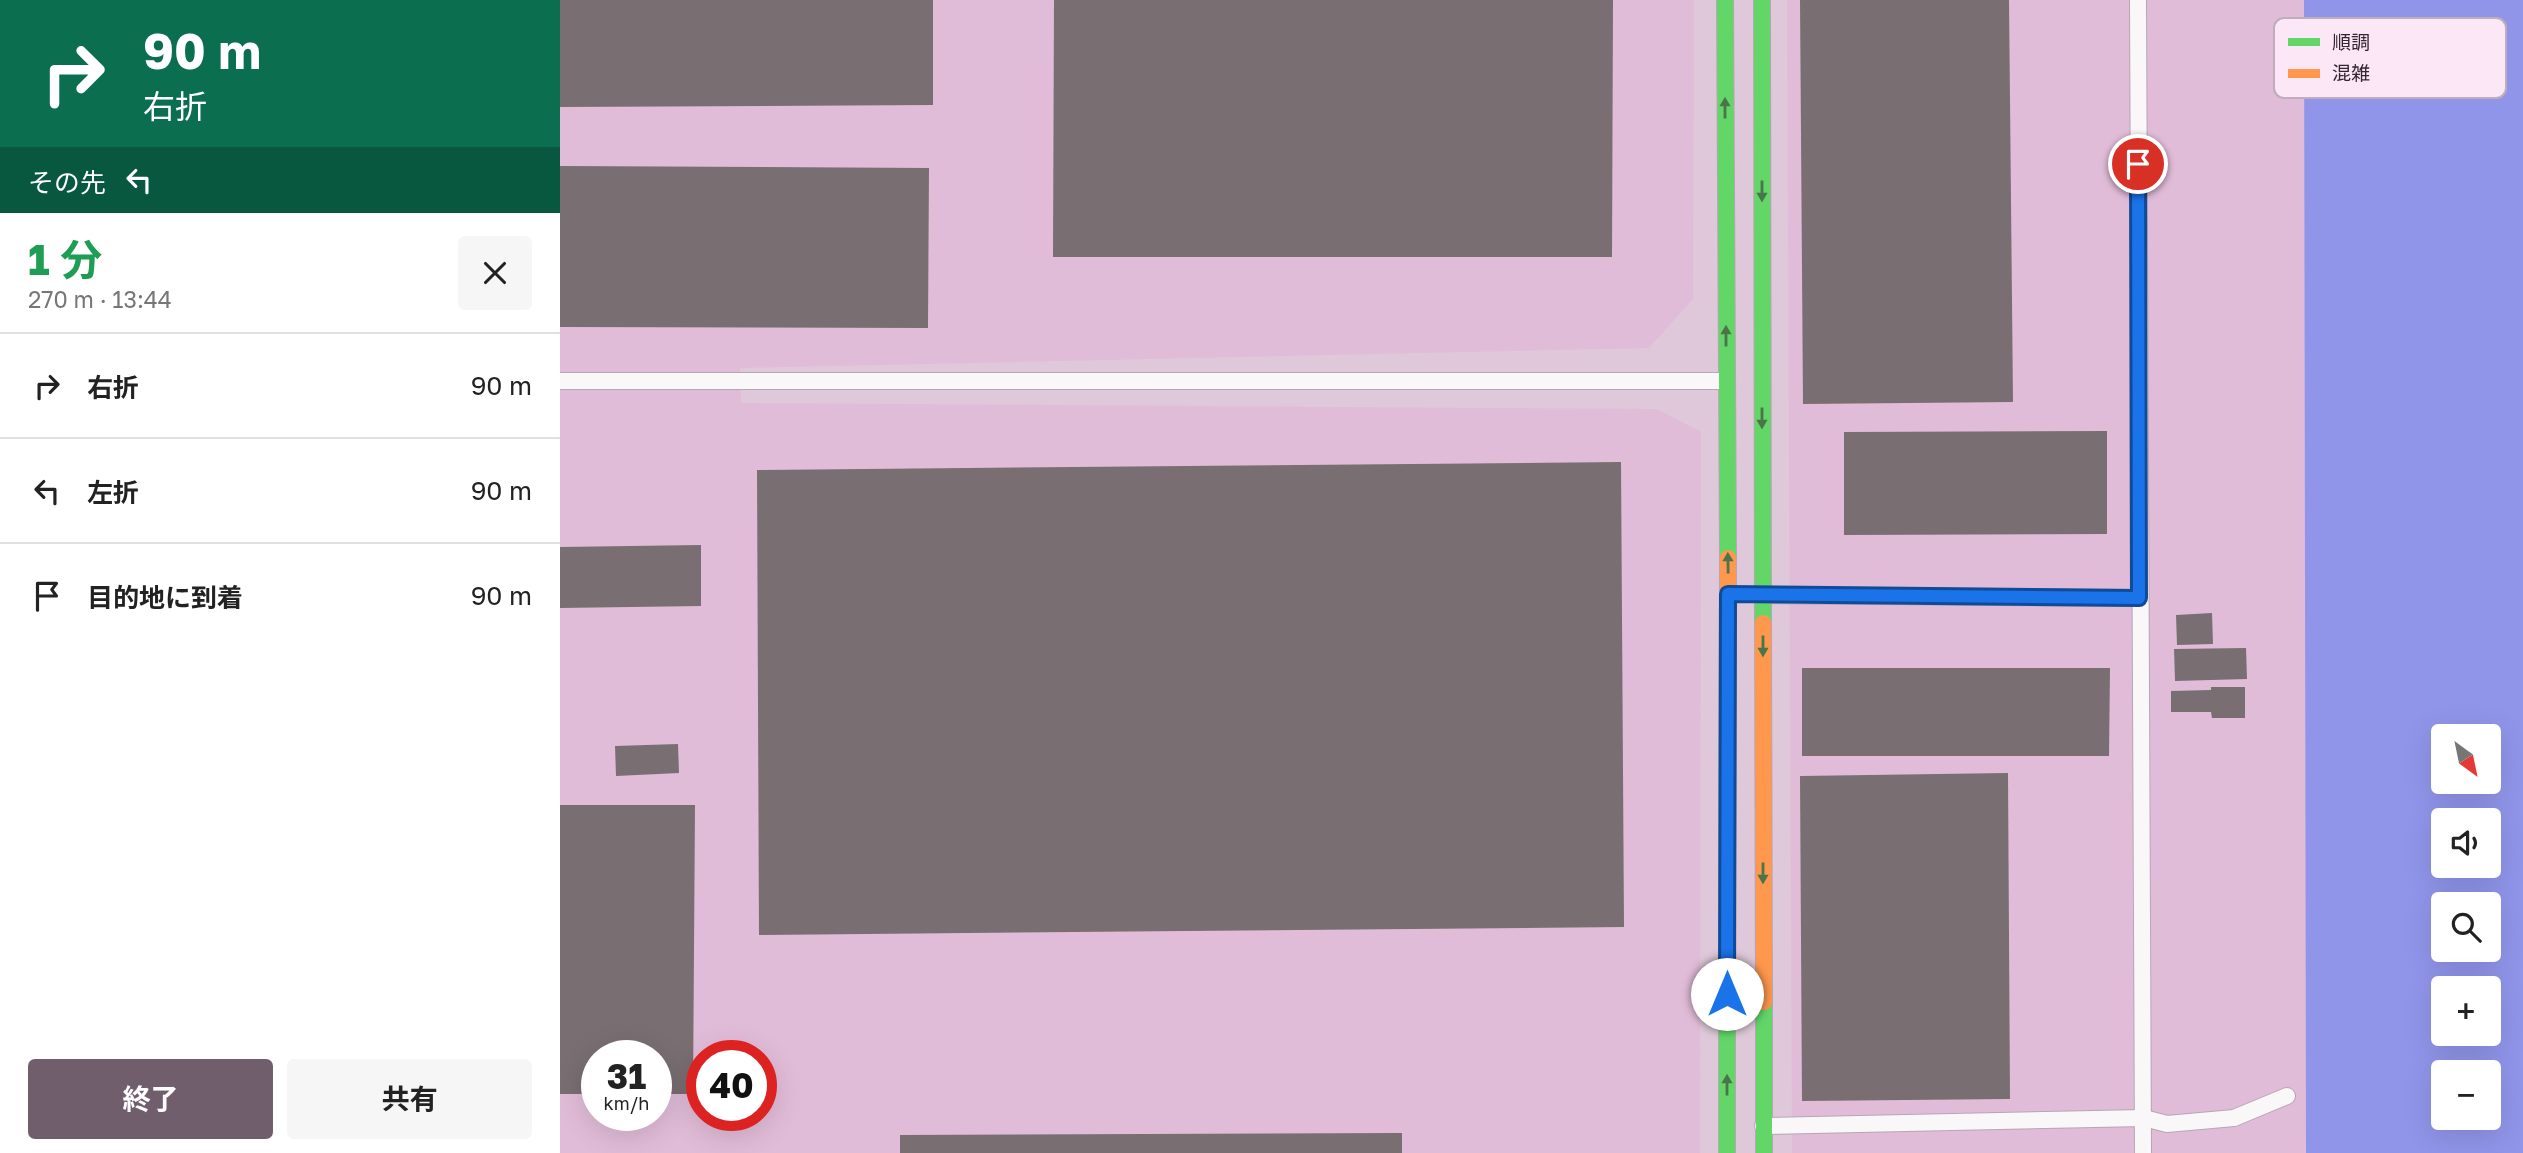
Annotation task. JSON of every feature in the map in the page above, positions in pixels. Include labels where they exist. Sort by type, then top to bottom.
[{"type":"street","points":[[1725,0],[1726,381],[1745,595],[1745,1126],[1764,1153]]},
{"type":"street","points":[[1727,1153],[1745,1126],[1745,595],[1762,0]]},
{"type":"lane","points":[[2138,0],[2143,1153]]},
{"type":"lane","points":[[560,381],[1726,381]]},
{"type":"lane","points":[[1745,595],[2139,598]]},
{"type":"lane","points":[[1745,1126],[2144,1118],[2167,1124],[2234,1118],[2287,1096]]},
{"type":"shaded area","points":[[560,0],[1694,0],[1693,299],[1649,348],[740,368],[741,403],[1657,409],[1701,432],[1700,1153],[560,1153]]},
{"type":"shaded area","points":[[1787,0],[2304,0],[2304,18],[2274,18],[2274,98],[2304,98],[2306,1153],[1792,1153]]},
{"type":"water","points":[[2304,0],[2523,0],[2523,1153],[2306,1153],[2304,98],[2506,98],[2506,18],[2304,18]]},
{"type":"building","points":[[560,0],[933,0],[933,105],[560,107]]},
{"type":"building","points":[[1054,0],[1613,0],[1612,257],[1053,257]]},
{"type":"building","points":[[1800,0],[2009,0],[2013,402],[1803,404]]},
{"type":"building","points":[[560,166],[929,168],[928,328],[560,327]]},
{"type":"building","points":[[2107,431],[2107,534],[1844,535],[1844,432]]},
{"type":"building","points":[[1621,462],[1624,927],[759,935],[757,470]]},
{"type":"building","points":[[701,545],[701,606],[560,608],[560,547]]},
{"type":"building","points":[[2212,613],[2213,644],[2177,645],[2176,615]]},
{"type":"building","points":[[2246,648],[2247,679],[2175,681],[2174,649]]},
{"type":"building","points":[[1802,668],[2110,668],[2109,756],[1802,756]]},
{"type":"building","points":[[2211,687],[2245,687],[2245,718],[2212,718],[2211,712],[2171,712],[2171,691],[2211,690]]},
{"type":"building","points":[[678,744],[679,773],[616,776],[615,746]]},
{"type":"building","points":[[2008,773],[2010,1099],[1802,1101],[1800,776]]},
{"type":"building","points":[[560,805],[695,805],[693,1040],[686,1040],[686,1094],[672,1094],[672,1040],[581,1040],[581,1094],[560,1094]]},
{"type":"building","points":[[1402,1133],[1402,1153],[900,1153],[900,1135]]},
{"type":"traffic: fast","points":[[1725,0],[1728,558]]},
{"type":"traffic: fast","points":[[1762,0],[1763,623]]},
{"type":"traffic: fast","points":[[1727,902],[1727,1153]]},
{"type":"traffic: fast","points":[[1764,1002],[1764,1153]]},
{"type":"traffic: slow","points":[[1727,902],[1728,558]]},
{"type":"traffic: slow","points":[[1763,623],[1764,1002]]},
{"type":"route","points":[[1727,994],[1728,594],[2139,598],[2138,164]]}]
